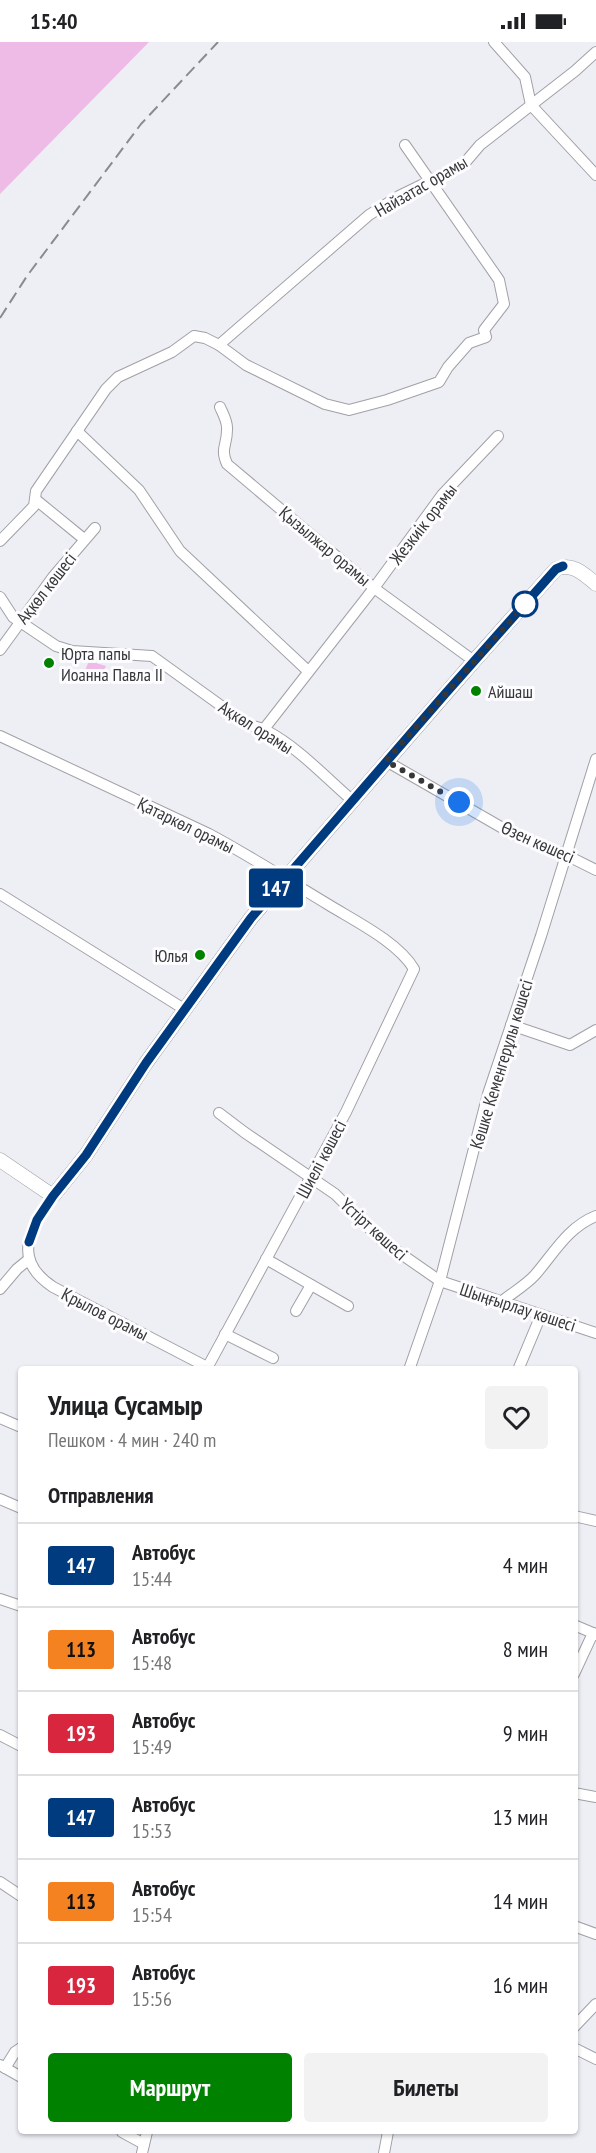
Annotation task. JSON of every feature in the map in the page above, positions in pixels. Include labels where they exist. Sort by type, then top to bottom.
[{"type":"main road","points":[[0,1160],[53,1196],[86,1155],[184,1009],[251,918],[474,661],[556,569],[563,566],[581,572],[596,584]]},
{"type":"street","points":[[494,42],[525,77],[531,105],[596,175]]},
{"type":"street","name":"Найзатас орамы","points":[[219,345],[369,215],[399,196],[463,165],[480,145],[596,52]]},
{"type":"street","points":[[0,541],[34,506],[36,491],[106,389],[118,377],[172,352],[194,336],[205,338],[219,345],[246,365],[325,404],[348,410],[387,400],[439,382],[448,367],[469,343],[486,337],[484,330],[504,304],[499,280],[405,145]]},
{"type":"street","name":"Қызылжар орамы","points":[[220,407],[226,422],[227,431],[222,452],[227,464],[374,588],[474,661]]},
{"type":"street","points":[[77,431],[139,490],[180,551],[308,671]]},
{"type":"street","name":"Жезкиік орамы","points":[[264,729],[374,588],[442,495],[498,436]]},
{"type":"street","points":[[35,500],[84,539]]},
{"type":"street","name":"Ақкөл көшесі","points":[[0,650],[19,621],[95,528]]},
{"type":"street","points":[[0,597],[19,621]]},
{"type":"street","name":"Ақкөл орамы","points":[[19,621],[56,646],[72,651],[152,656],[245,723],[264,729],[286,743],[353,801]]},
{"type":"street","name":"Қатаркөл орамы","points":[[0,736],[209,834],[370,930],[394,948]]},
{"type":"street","name":"Көшке Кеменгерұлы көшесі","points":[[410,1366],[440,1281],[488,1094],[596,759]]},
{"type":"street","name":"Өзен көшесі","points":[[386,761],[513,834],[566,855],[596,870]]},
{"type":"street","points":[[0,894],[184,1009]]},
{"type":"street","name":"Шиелі көшесі","points":[[208,1366],[346,1112],[414,969],[409,961],[394,948]]},
{"type":"street","points":[[511,1025],[570,1045],[596,1030]]},
{"type":"street","name":"Үстірт көшесі","points":[[219,1113],[312,1176],[335,1194],[381,1240],[440,1281]]},
{"type":"street","points":[[0,1289],[28,1260],[29,1242],[37,1220],[53,1196]]},
{"type":"street","points":[[501,1302],[534,1276],[551,1252],[582,1222],[596,1216]]},
{"type":"street","points":[[266,1259],[348,1306]]},
{"type":"street","name":"Крылов орамы","points":[[28,1260],[40,1278],[53,1287],[203,1366]]},
{"type":"street","name":"Шыңғырлау көшесі","points":[[440,1281],[596,1332]]},
{"type":"street","points":[[296,1311],[311,1285]]},
{"type":"street","points":[[520,1366],[541,1315]]},
{"type":"street","points":[[225,1334],[273,1358]]},
{"type":"street","points":[[0,1418],[18,1426]]},
{"type":"street","points":[[0,1499],[18,1507]]},
{"type":"street","points":[[578,1517],[596,1521]]},
{"type":"street","points":[[0,1599],[18,1605]]},
{"type":"street","points":[[578,1627],[594,1634],[578,1666]]},
{"type":"street","points":[[0,1735],[18,1744]]},
{"type":"street","points":[[578,1794],[596,1797]]},
{"type":"street","points":[[0,1882],[18,1892]]},
{"type":"street","points":[[578,1927],[596,1934]]},
{"type":"street","points":[[578,2024],[596,2004]]},
{"type":"street","points":[[18,2050],[2,2066],[18,2075]]},
{"type":"street","points":[[578,2050],[596,2059]]},
{"type":"street","points":[[125,2134],[143,2148]]},
{"type":"street","points":[[384,2153],[388,2134]]},
{"type":"shaded area","points":[[0,42],[149,42],[0,194]]},
{"type":"shaded area","points":[[89,661],[106,666],[97,683],[83,675]]},
{"type":"railway","points":[[0,318],[27,276],[141,124],[218,42]]},
{"type":"bus line","name":"147","points":[[29,1242],[37,1220],[53,1196],[86,1155],[146,1063],[251,918],[474,661],[556,569],[563,566]]},
{"type":"place","name":"Юрта папы Иоанна Павла II","points":[[49,663]]},
{"type":"place","name":"Айшаш","points":[[476,691]]},
{"type":"place","name":"Юлья","points":[[200,955]]},
{"type":"route","points":[[459,802],[386,761],[528,601],[525,604]]}]
